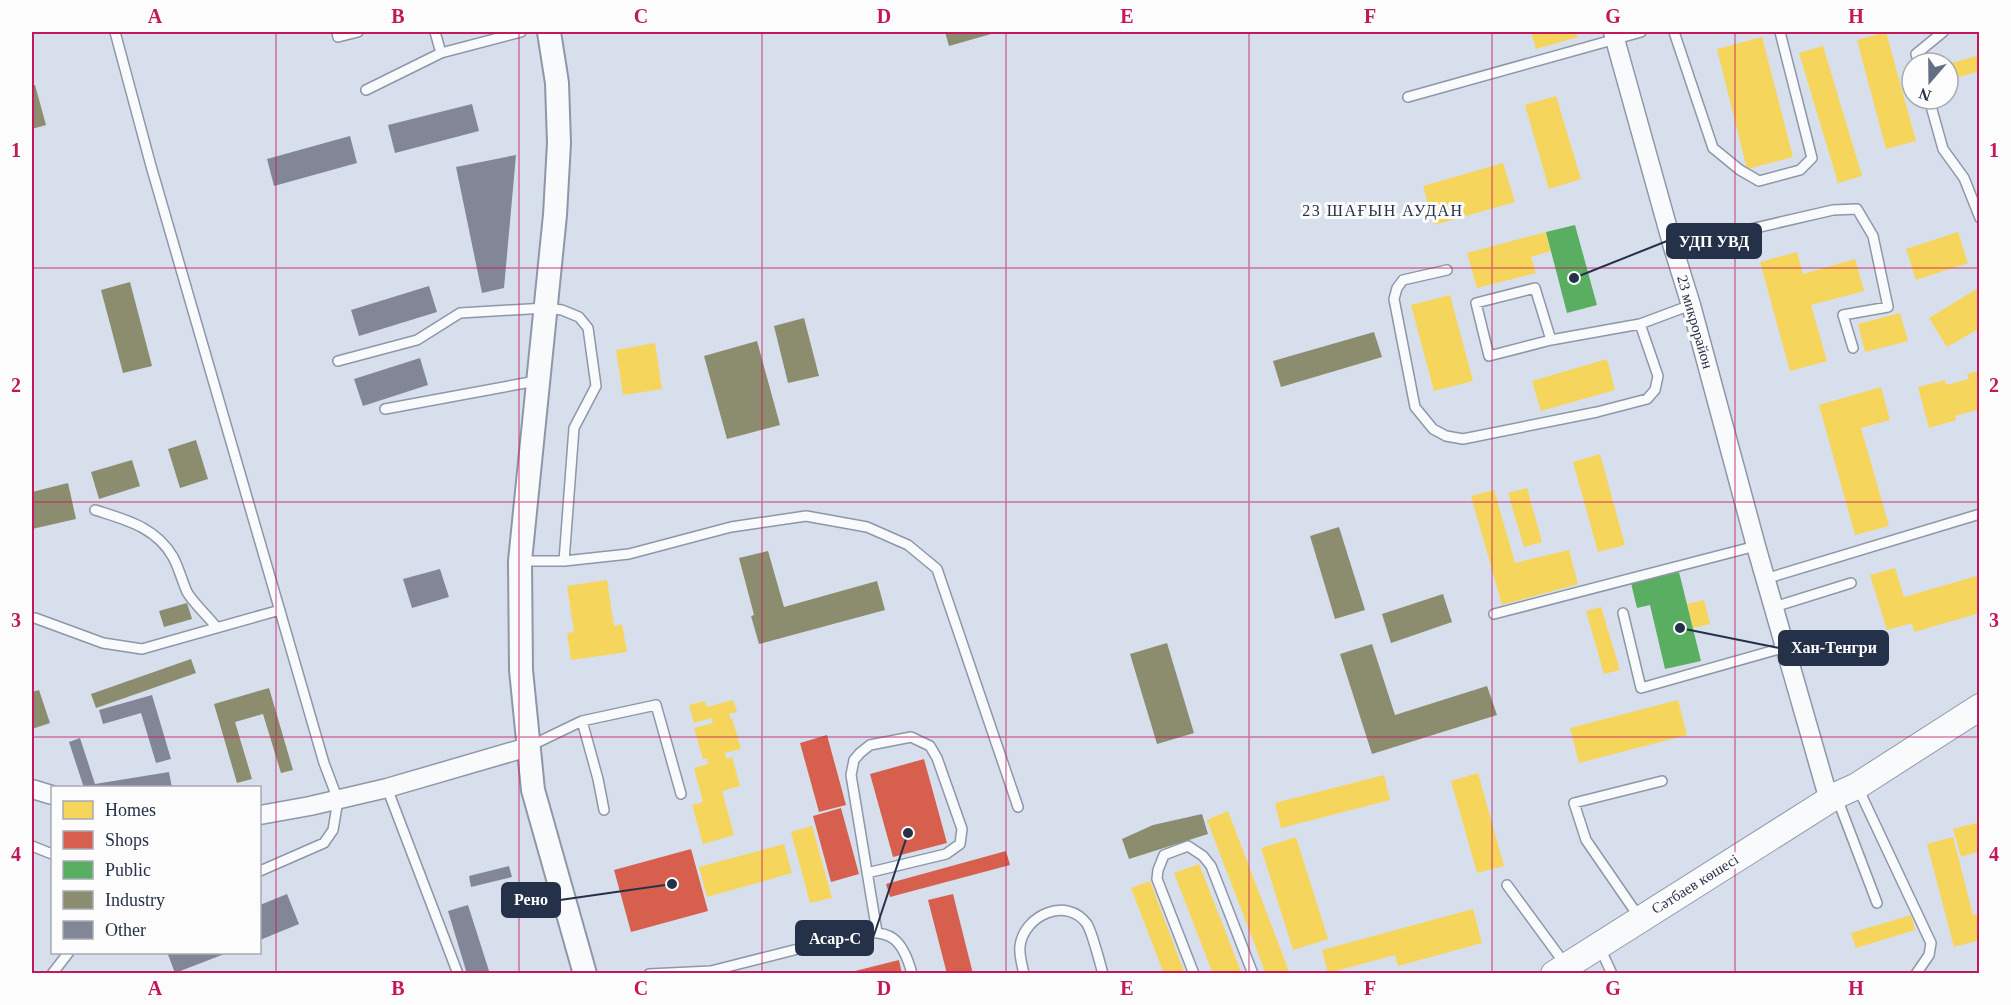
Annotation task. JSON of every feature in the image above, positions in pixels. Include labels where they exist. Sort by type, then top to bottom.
[{"type":"main road","name":"Сәтбаев көшесі","points":[[1560,970],[1980,707]]},
{"type":"street","points":[[549,32],[556,83],[559,143],[555,215],[520,561],[521,670],[533,790],[585,974]]},
{"type":"street","name":"23 микрорайон","points":[[1614,36],[1673,247],[1692,305],[1774,607],[1786,647],[1841,794]]},
{"type":"street","points":[[261,815],[387,788],[528,747]]},
{"type":"lane","points":[[115,32],[151,166],[324,763],[338,800],[333,830],[324,843],[261,871]]},
{"type":"lane","points":[[336,32],[338,37],[358,32]]},
{"type":"lane","points":[[435,32],[441,53]]},
{"type":"lane","points":[[366,90],[441,53],[521,32]]},
{"type":"lane","points":[[1408,97],[1614,36],[1641,32]]},
{"type":"lane","points":[[1674,32],[1713,148],[1740,170],[1759,181],[1800,170],[1812,158],[1780,32]]},
{"type":"lane","points":[[1920,51],[1942,32]]},
{"type":"lane","points":[[1932,111],[1943,149],[1964,178],[1980,218]]},
{"type":"lane","points":[[1673,247],[1833,210],[1857,209],[1873,236],[1888,307],[1843,315],[1853,348]]},
{"type":"lane","points":[[1447,270],[1403,280],[1397,288],[1394,299],[1414,406],[1433,429],[1446,436],[1463,439],[1597,412],[1647,399],[1655,390],[1658,376],[1640,324]]},
{"type":"lane","points":[[1551,340],[1535,288],[1476,303],[1489,356],[1551,340],[1640,324],[1692,305]]},
{"type":"lane","points":[[338,361],[417,340],[460,313],[546,308],[562,310],[579,317],[588,328],[596,386],[574,428],[564,561]]},
{"type":"lane","points":[[385,409],[539,380]]},
{"type":"lane","points":[[95,510],[138,524],[153,532],[173,556],[188,594],[217,628]]},
{"type":"lane","points":[[1766,579],[1980,514]]},
{"type":"lane","points":[[520,561],[564,561],[629,554],[731,527],[806,516],[867,527],[908,545],[937,569],[1018,807]]},
{"type":"lane","points":[[1494,614],[1756,546]]},
{"type":"lane","points":[[1774,607],[1851,583]]},
{"type":"lane","points":[[35,618],[103,643],[142,650],[280,610]]},
{"type":"lane","points":[[1623,613],[1641,688],[1786,647]]},
{"type":"lane","points":[[528,747],[582,721],[656,705],[681,794]]},
{"type":"lane","points":[[582,721],[604,810]]},
{"type":"lane","points":[[867,873],[946,854],[960,844],[962,829],[937,758],[930,746],[921,740],[911,737],[870,745],[854,760],[851,775],[867,873],[877,932]]},
{"type":"lane","points":[[1640,919],[1586,840],[1574,803],[1662,781]]},
{"type":"lane","points":[[387,788],[458,974]]},
{"type":"lane","points":[[1841,794],[1877,903]]},
{"type":"lane","points":[[1841,794],[1931,944],[1929,955],[1916,974]]},
{"type":"lane","points":[[32,846],[51,854]]},
{"type":"lane","points":[[1194,974],[1157,879],[1164,855],[1188,846],[1203,856],[1211,866],[1253,974]]},
{"type":"lane","points":[[1508,885],[1560,970]]},
{"type":"lane","points":[[1024,974],[1020,945],[1025,930],[1036,919],[1050,911],[1062,909],[1073,912],[1087,924],[1103,974]]},
{"type":"lane","points":[[649,974],[711,970],[853,935],[877,932],[886,935],[906,953],[912,974]]},
{"type":"lane","points":[[1599,945],[1612,974]]},
{"type":"lane","points":[[52,974],[67,954]]},
{"type":"building: Homes","points":[[1531,32],[1576,32],[1578,37],[1536,49]]},
{"type":"building: Homes","points":[[1886,32],[1900,83],[1900,111],[1908,111],[1916,141],[1886,149],[1857,40]]},
{"type":"building: Homes","points":[[1762,37],[1793,157],[1747,169],[1717,49]]},
{"type":"building: Homes","points":[[1823,46],[1862,176],[1838,183],[1799,53]]},
{"type":"building: Homes","points":[[1980,55],[1980,71],[1960,77],[1960,61]]},
{"type":"building: Homes","points":[[1556,96],[1581,179],[1549,189],[1525,105]]},
{"type":"building: Homes","points":[[1503,163],[1515,202],[1434,225],[1423,186]]},
{"type":"building: Homes","points":[[1546,232],[1551,251],[1531,257],[1536,273],[1477,288],[1467,253]]},
{"type":"building: Homes","points":[[1958,232],[1968,263],[1916,280],[1906,249]]},
{"type":"building: Homes","points":[[1797,252],[1803,274],[1855,259],[1864,291],[1811,305],[1827,361],[1790,371],[1760,262]]},
{"type":"building: Homes","points":[[1980,287],[1980,328],[1947,347],[1929,318]]},
{"type":"building: Homes","points":[[1450,295],[1473,381],[1434,391],[1411,305]]},
{"type":"building: Homes","points":[[1900,313],[1908,341],[1865,352],[1858,324]]},
{"type":"building: Homes","points":[[655,343],[662,389],[623,395],[616,350]]},
{"type":"building: Homes","points":[[1607,359],[1615,390],[1541,411],[1532,381]]},
{"type":"building: Homes","points":[[1980,371],[1980,409],[1955,416],[1956,420],[1929,428],[1918,387],[1945,380],[1946,385],[1969,379],[1967,374]]},
{"type":"building: Homes","points":[[1881,387],[1890,420],[1861,428],[1889,526],[1855,535],[1819,405]]},
{"type":"building: Homes","points":[[1600,454],[1625,545],[1598,552],[1573,462]]},
{"type":"building: Homes","points":[[1527,488],[1542,542],[1524,547],[1508,493]]},
{"type":"building: Homes","points":[[1494,490],[1515,563],[1569,550],[1578,584],[1502,605],[1471,496]]},
{"type":"building: Homes","points":[[1895,568],[1904,597],[1980,575],[1980,613],[1914,632],[1912,623],[1887,630],[1870,575]]},
{"type":"building: Homes","points":[[607,580],[614,626],[622,624],[627,652],[571,660],[567,633],[574,632],[567,586]]},
{"type":"building: Homes","points":[[1704,600],[1710,624],[1693,628],[1687,604]]},
{"type":"building: Homes","points":[[1601,607],[1620,670],[1604,674],[1586,611]]},
{"type":"building: Homes","points":[[733,700],[737,712],[729,714],[741,749],[725,753],[726,759],[732,757],[740,786],[722,791],[734,835],[703,844],[692,805],[703,802],[694,768],[708,764],[707,758],[703,759],[694,728],[713,723],[711,718],[694,723],[689,705],[705,701],[707,707]]},
{"type":"building: Homes","points":[[1678,700],[1687,735],[1579,763],[1570,728]]},
{"type":"building: Homes","points":[[1478,773],[1504,866],[1477,873],[1451,781]]},
{"type":"building: Homes","points":[[1384,775],[1390,800],[1281,828],[1275,803]]},
{"type":"building: Homes","points":[[1228,811],[1290,974],[1266,974],[1207,820]]},
{"type":"building: Homes","points":[[1980,822],[1980,851],[1961,857],[1953,829]]},
{"type":"building: Homes","points":[[812,826],[832,898],[810,903],[791,832]]},
{"type":"building: Homes","points":[[1296,837],[1328,939],[1293,950],[1261,848]]},
{"type":"building: Homes","points":[[1953,837],[1973,915],[1980,913],[1980,940],[1954,947],[1927,844]]},
{"type":"building: Homes","points":[[784,844],[792,873],[707,897],[699,867]]},
{"type":"building: Homes","points":[[1199,864],[1242,974],[1213,974],[1174,873]]},
{"type":"building: Homes","points":[[1150,881],[1185,974],[1164,974],[1131,888]]},
{"type":"building: Homes","points":[[1473,909],[1482,943],[1398,966],[1395,955],[1328,973],[1322,950]]},
{"type":"building: Homes","points":[[1911,915],[1915,930],[1856,948],[1851,933]]},
{"type":"building: Shops","points":[[827,735],[846,805],[819,812],[800,743]]},
{"type":"building: Shops","points":[[924,759],[947,843],[893,857],[870,774]]},
{"type":"building: Shops","points":[[841,808],[859,874],[831,882],[813,816]]},
{"type":"building: Shops","points":[[691,849],[708,911],[631,932],[614,870]]},
{"type":"building: Shops","points":[[1006,851],[1010,865],[890,897],[886,884]]},
{"type":"building: Shops","points":[[953,894],[973,974],[947,974],[928,900]]},
{"type":"building: Shops","points":[[899,960],[902,974],[847,974],[847,973]]},
{"type":"building: Public","points":[[1575,225],[1597,305],[1567,313],[1546,232]]},
{"type":"building: Public","points":[[1679,572],[1701,661],[1665,669],[1650,605],[1637,608],[1631,583]]},
{"type":"building: Industry","points":[[945,32],[998,32],[949,46]]},
{"type":"building: Industry","points":[[32,85],[35,85],[46,125],[32,129]]},
{"type":"building: Industry","points":[[130,282],[152,366],[123,373],[101,290]]},
{"type":"building: Industry","points":[[804,318],[819,376],[788,383],[774,326]]},
{"type":"building: Industry","points":[[1374,332],[1382,357],[1281,387],[1273,361]]},
{"type":"building: Industry","points":[[757,341],[780,425],[727,439],[704,356]]},
{"type":"building: Industry","points":[[196,440],[208,479],[180,488],[168,449]]},
{"type":"building: Industry","points":[[132,460],[140,486],[99,499],[91,472]]},
{"type":"building: Industry","points":[[68,483],[76,519],[32,529],[32,492]]},
{"type":"building: Industry","points":[[1339,527],[1365,610],[1335,619],[1310,536]]},
{"type":"building: Industry","points":[[768,551],[784,607],[877,581],[885,610],[759,644],[739,558]]},
{"type":"building: Industry","points":[[1443,594],[1452,622],[1391,643],[1382,614]]},
{"type":"building: Industry","points":[[187,603],[192,619],[164,627],[159,611]]},
{"type":"building: Industry","points":[[1167,643],[1194,733],[1157,744],[1130,654]]},
{"type":"building: Industry","points":[[1372,644],[1395,715],[1487,686],[1497,715],[1372,754],[1340,654]]},
{"type":"building: Industry","points":[[191,659],[196,673],[96,708],[91,694]]},
{"type":"building: Industry","points":[[269,688],[293,770],[281,773],[263,714],[235,722],[252,779],[237,783],[214,704]]},
{"type":"building: Industry","points":[[39,690],[50,723],[32,729],[32,692]]},
{"type":"building: Industry","points":[[1202,814],[1208,834],[1129,859],[1122,839],[1153,825]]},
{"type":"building: Other","points":[[472,104],[479,131],[395,153],[388,125]]},
{"type":"building: Other","points":[[350,136],[357,163],[274,186],[267,159]]},
{"type":"building: Other","points":[[516,155],[504,288],[482,293],[456,167]]},
{"type":"building: Other","points":[[429,286],[437,312],[359,336],[351,310]]},
{"type":"building: Other","points":[[420,358],[428,385],[363,406],[354,379]]},
{"type":"building: Other","points":[[440,569],[449,597],[412,608],[403,579]]},
{"type":"building: Other","points":[[152,695],[171,759],[156,763],[141,713],[103,724],[99,710]]},
{"type":"building: Other","points":[[80,738],[95,784],[169,772],[172,786],[83,786],[69,742]]},
{"type":"building: Other","points":[[509,866],[512,877],[471,887],[469,876]]},
{"type":"building: Other","points":[[287,894],[299,924],[261,940],[261,905]]},
{"type":"building: Other","points":[[468,905],[490,974],[467,974],[448,911]]},
{"type":"building: Other","points":[[168,954],[224,954],[175,973]]},
{"type":"place","name":"УДП УВД","points":[[1574,278]]},
{"type":"place","name":"Хан-Тенгри","points":[[1680,628]]},
{"type":"place","name":"Асар-С","points":[[908,833]]},
{"type":"place","name":"Рено","points":[[672,884]]},
{"type":"district","name":"23 ШАҒЫН АУДАН","points":[[1383,210]]}]
